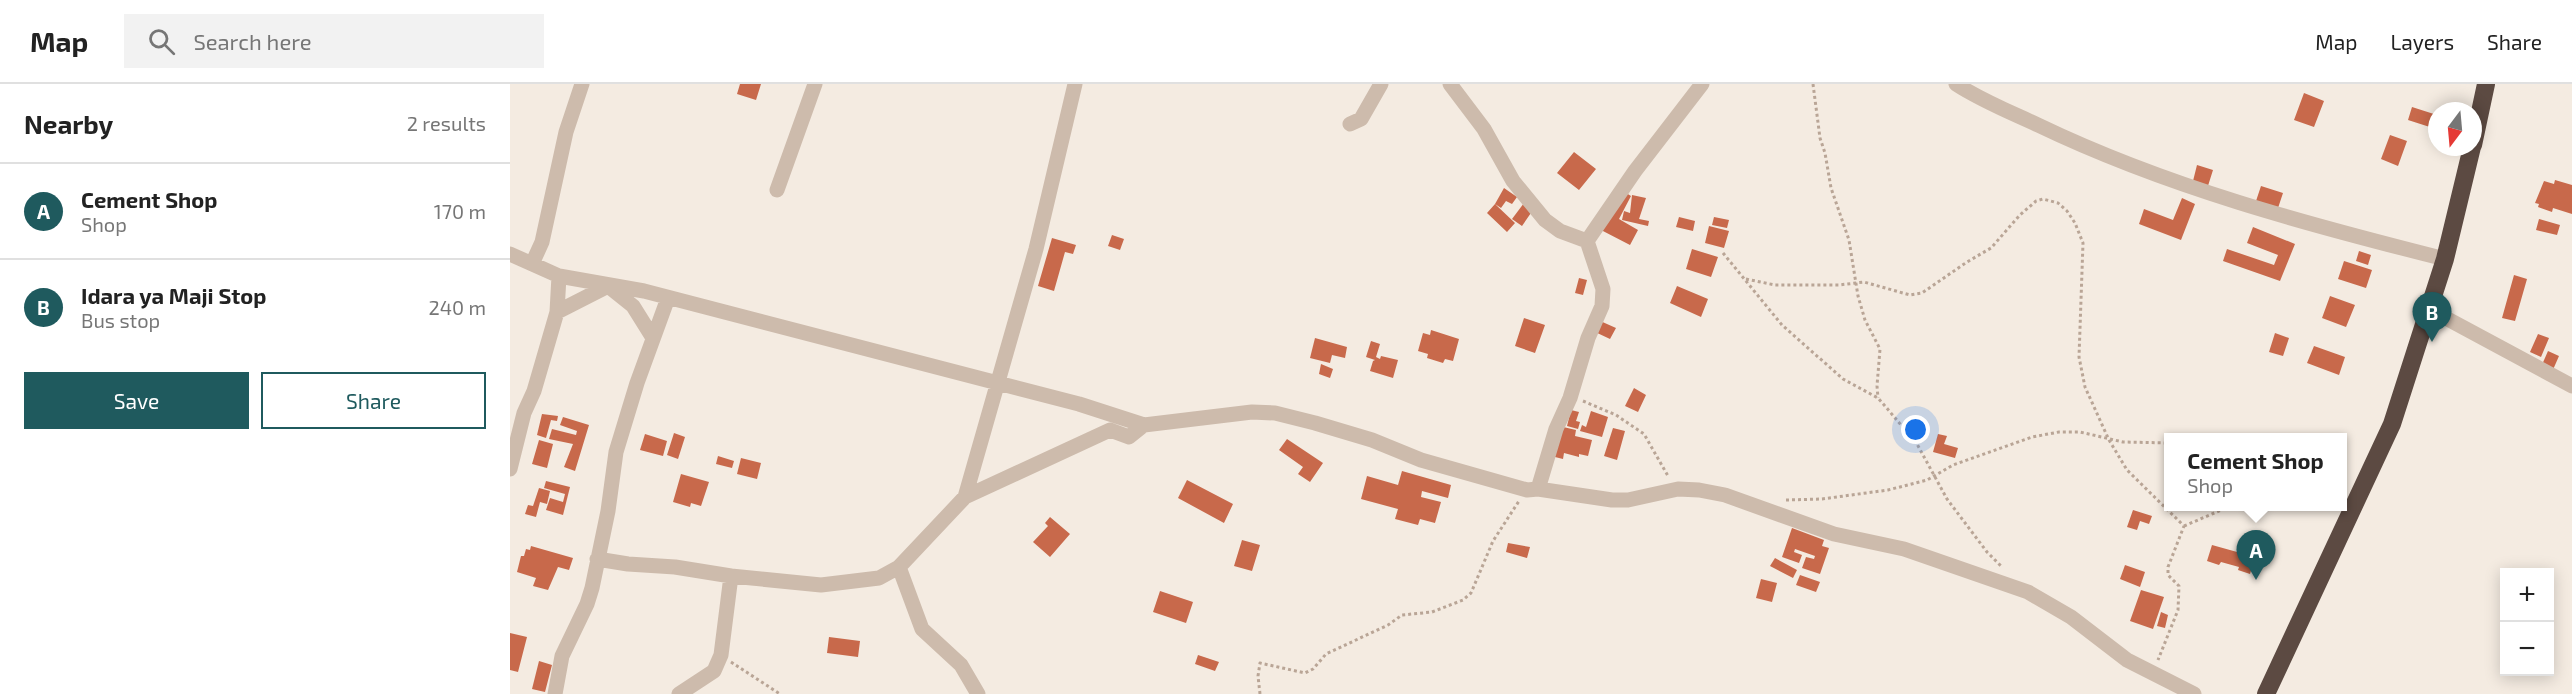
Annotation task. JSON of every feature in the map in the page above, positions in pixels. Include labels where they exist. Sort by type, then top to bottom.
[{"type":"highway","points":[[2482,103],[2486,84]]},
{"type":"highway","points":[[2266,694],[2392,424],[2445,259],[2471,156]]},
{"type":"street","points":[[532,264],[542,242],[566,132],[582,84]]},
{"type":"street","points":[[777,190],[815,84]]},
{"type":"street","points":[[965,497],[1036,249],[1075,84]]},
{"type":"street","points":[[1350,124],[1361,119],[1381,84]]},
{"type":"street","points":[[1450,84],[1484,129],[1513,181],[1545,220],[1560,231],[1587,242]]},
{"type":"street","points":[[1587,242],[1635,171],[1702,84]]},
{"type":"street","points":[[1956,84],[2118,161],[2164,178],[2322,228],[2445,259]]},
{"type":"street","points":[[1533,490],[1570,398],[1588,338],[1602,306],[1604,296],[1587,242]]},
{"type":"street","points":[[510,254],[559,276],[644,291],[1079,404],[1144,425],[1252,412],[1275,413],[1383,444],[1421,460],[1533,490],[1612,500],[1628,500],[1686,489],[1725,495],[1834,534],[1904,549],[2020,590],[2050,604],[2127,660],[2194,694]]},
{"type":"street","points":[[510,469],[524,413],[534,391],[557,312],[559,276]]},
{"type":"street","points":[[557,312],[608,286]]},
{"type":"street","points":[[608,286],[633,306],[653,338]]},
{"type":"street","points":[[555,694],[562,656],[587,604],[608,511],[616,452],[668,298]]},
{"type":"street","points":[[2429,309],[2572,386]]},
{"type":"street","points":[[597,558],[628,564],[675,567],[731,576],[821,585],[879,578],[899,567],[965,497],[1082,441],[1110,430],[1129,436],[1144,425]]},
{"type":"street","points":[[899,567],[922,630],[961,665],[978,694]]},
{"type":"street","points":[[679,694],[714,671],[721,655],[731,576]]},
{"type":"path","points":[[1813,84],[1820,138],[1831,188],[1849,240],[1861,308],[1880,349],[1878,399]]},
{"type":"path","points":[[1746,279],[1774,285],[1873,283],[1910,295],[1922,293],[1991,248],[2036,201],[2043,199],[2063,207],[2075,223],[2083,243],[2081,370],[2085,387],[2109,440],[2127,470],[2164,506]]},
{"type":"path","points":[[1723,253],[1782,325],[1843,379],[1878,399],[1917,444],[1947,499],[1987,552],[2003,568]]},
{"type":"path","points":[[1570,398],[1616,415],[1644,434],[1653,447],[1661,467],[1668,476],[1686,489]]},
{"type":"path","points":[[1784,500],[1822,499],[1888,490],[1919,482],[1953,465],[2032,437],[2071,431],[2109,440],[2164,443]]},
{"type":"path","points":[[1260,694],[1258,676],[1260,663],[1305,673],[1313,669],[1326,654],[1388,625],[1402,615],[1432,612],[1463,600],[1471,593],[1507,516],[1533,490]]},
{"type":"path","points":[[2169,511],[2184,526]]},
{"type":"path","points":[[2150,671],[2157,662],[2159,652],[2178,610],[2178,586],[2168,575],[2168,567],[2184,526],[2219,511]]},
{"type":"path","points":[[721,655],[780,694]]},
{"type":"building","points":[[740,84],[761,84],[756,100],[737,94]]},
{"type":"building","points":[[2304,93],[2324,101],[2314,127],[2294,120]]},
{"type":"building","points":[[2412,107],[2428,112],[2428,126],[2408,120]]},
{"type":"building","points":[[2390,135],[2407,141],[2398,166],[2381,159]]},
{"type":"building","points":[[1574,152],[1596,169],[1579,190],[1557,173]]},
{"type":"building","points":[[2197,165],[2213,170],[2207,189],[2192,185]]},
{"type":"building","points":[[2555,180],[2572,185],[2572,214],[2553,208],[2552,212],[2538,207],[2539,204],[2535,203],[2544,181],[2554,184]]},
{"type":"building","points":[[2261,186],[2283,193],[2277,211],[2255,204]]},
{"type":"building","points":[[1504,188],[1517,197],[1512,204],[1506,201],[1501,208],[1495,204]]},
{"type":"building","points":[[1623,191],[1631,196],[1619,219],[1638,230],[1630,245],[1601,230]]},
{"type":"building","points":[[1632,195],[1646,198],[1639,219],[1649,221],[1648,226],[1622,220],[1624,211],[1630,213]]},
{"type":"building","points":[[2182,198],[2195,204],[2181,240],[2139,224],[2144,209],[2173,220]]},
{"type":"building","points":[[1524,203],[1533,210],[1522,226],[1512,219]]},
{"type":"building","points":[[1495,204],[1515,223],[1507,232],[1487,213]]},
{"type":"building","points":[[1679,217],[1695,221],[1693,231],[1676,227]]},
{"type":"building","points":[[1714,217],[1729,220],[1727,228],[1712,225]]},
{"type":"building","points":[[2539,219],[2560,225],[2557,235],[2536,230]]},
{"type":"building","points":[[1709,226],[1729,231],[1724,248],[1705,243]]},
{"type":"building","points":[[2253,227],[2295,244],[2280,281],[2223,261],[2227,249],[2274,265],[2278,255],[2247,243]]},
{"type":"building","points":[[1112,235],[1124,239],[1120,250],[1108,246]]},
{"type":"building","points":[[1052,238],[1076,245],[1073,254],[1065,252],[1054,291],[1038,286]]},
{"type":"building","points":[[1692,249],[1718,257],[1711,277],[1686,269]]},
{"type":"building","points":[[2359,251],[2371,255],[2368,265],[2356,261]]},
{"type":"building","points":[[2344,261],[2372,270],[2366,288],[2338,279]]},
{"type":"building","points":[[2514,275],[2527,279],[2515,321],[2502,318]]},
{"type":"building","points":[[1579,278],[1587,280],[1583,295],[1575,293]]},
{"type":"building","points":[[1677,286],[1708,299],[1701,317],[1670,303]]},
{"type":"building","points":[[2330,296],[2355,305],[2346,327],[2322,318]]},
{"type":"building","points":[[1524,318],[1545,325],[1535,353],[1515,346]]},
{"type":"building","points":[[1598,320],[1616,328],[1610,339],[1593,331]]},
{"type":"building","points":[[1431,330],[1459,339],[1453,361],[1445,359],[1443,363],[1427,358],[1428,354],[1418,351],[1423,333],[1430,335]]},
{"type":"building","points":[[2275,333],[2289,338],[2283,356],[2269,352]]},
{"type":"building","points":[[2538,334],[2549,338],[2541,357],[2530,352]]},
{"type":"building","points":[[1315,338],[1347,347],[1345,358],[1332,355],[1330,363],[1310,358]]},
{"type":"building","points":[[1371,341],[1380,344],[1376,357],[1398,360],[1393,378],[1370,371],[1375,360],[1366,357]]},
{"type":"building","points":[[2314,346],[2345,357],[2339,375],[2307,363]]},
{"type":"building","points":[[2548,351],[2559,356],[2552,372],[2541,367]]},
{"type":"building","points":[[1321,364],[1333,369],[1330,378],[1319,374]]},
{"type":"building","points":[[1634,388],[1646,395],[1638,412],[1625,406]]},
{"type":"building","points":[[1571,410],[1579,412],[1576,421],[1580,422],[1578,429],[1567,426]]},
{"type":"building","points":[[1591,411],[1608,417],[1602,437],[1580,431],[1582,425],[1586,427]]},
{"type":"building","points":[[542,414],[558,416],[557,421],[551,420],[546,438],[537,435]]},
{"type":"building","points":[[563,417],[589,425],[575,471],[564,467],[573,444],[549,439],[552,429],[576,435],[577,431],[560,425]]},
{"type":"building","points":[[1559,426],[1576,430],[1575,436],[1592,440],[1588,456],[1579,454],[1579,457],[1564,453],[1563,459],[1551,456]]},
{"type":"building","points":[[1613,428],[1625,431],[1617,460],[1604,456]]},
{"type":"building","points":[[674,433],[685,437],[678,459],[667,455]]},
{"type":"building","points":[[645,434],[667,441],[663,456],[640,450]]},
{"type":"building","points":[[1938,434],[1947,436],[1944,444],[1958,448],[1955,458],[1933,452]]},
{"type":"building","points":[[1287,439],[1323,463],[1310,482],[1298,474],[1303,467],[1279,450]]},
{"type":"building","points":[[539,440],[553,444],[547,468],[532,464]]},
{"type":"building","points":[[718,456],[734,461],[732,468],[716,464]]},
{"type":"building","points":[[741,458],[761,463],[757,479],[737,474]]},
{"type":"building","points":[[1402,471],[1451,485],[1448,498],[1422,491],[1421,497],[1441,502],[1435,523],[1420,519],[1418,525],[1395,519],[1398,509],[1361,499],[1367,476],[1398,485]]},
{"type":"building","points":[[681,474],[709,482],[701,506],[691,503],[690,507],[673,502]]},
{"type":"building","points":[[1187,480],[1233,504],[1224,523],[1178,498]]},
{"type":"building","points":[[546,481],[570,487],[563,515],[546,510],[550,498],[563,502],[565,494],[544,488]]},
{"type":"building","points":[[539,488],[550,491],[547,504],[540,502],[536,517],[525,514],[528,505],[533,506]]},
{"type":"building","points":[[2133,510],[2152,516],[2149,524],[2140,521],[2137,530],[2127,527]]},
{"type":"building","points":[[1050,517],[1070,534],[1050,557],[1033,542],[1048,526],[1045,523]]},
{"type":"building","points":[[1792,528],[1824,540],[1822,546],[1829,548],[1820,574],[1802,568],[1806,557],[1814,559],[1815,556],[1795,549],[1794,552],[1802,555],[1799,563],[1782,557]]},
{"type":"building","points":[[1242,540],[1260,545],[1252,571],[1234,566]]},
{"type":"building","points":[[1508,543],[1530,547],[1527,558],[1506,552]]},
{"type":"building","points":[[2212,545],[2255,557],[2250,574],[2238,570],[2239,567],[2207,561]]},
{"type":"building","points":[[531,546],[573,558],[569,570],[558,567],[548,590],[533,586],[536,578],[517,572],[521,556],[524,556],[526,549],[530,550]]},
{"type":"building","points":[[1775,558],[1797,570],[1793,578],[1770,566]]},
{"type":"building","points":[[2125,565],[2145,572],[2140,587],[2120,579]]},
{"type":"building","points":[[1800,575],[1820,582],[1816,592],[1796,585]]},
{"type":"building","points":[[1761,579],[1777,583],[1772,602],[1756,598]]},
{"type":"building","points":[[2141,590],[2164,597],[2153,629],[2130,621]]},
{"type":"building","points":[[1160,591],[1193,602],[1186,623],[1153,612]]},
{"type":"building","points":[[2161,612],[2168,615],[2165,628],[2157,626]]},
{"type":"building","points":[[510,633],[527,637],[518,672],[510,670]]},
{"type":"building","points":[[829,637],[860,641],[858,657],[827,653]]},
{"type":"building","points":[[1198,655],[1219,662],[1215,671],[1195,664]]},
{"type":"building","points":[[539,661],[552,665],[545,692],[532,689]]},
{"type":"place","name":"Idara ya Maji Stop","points":[[2432,342]]},
{"type":"place","name":"Cement Shop","points":[[2256,580]]}]
